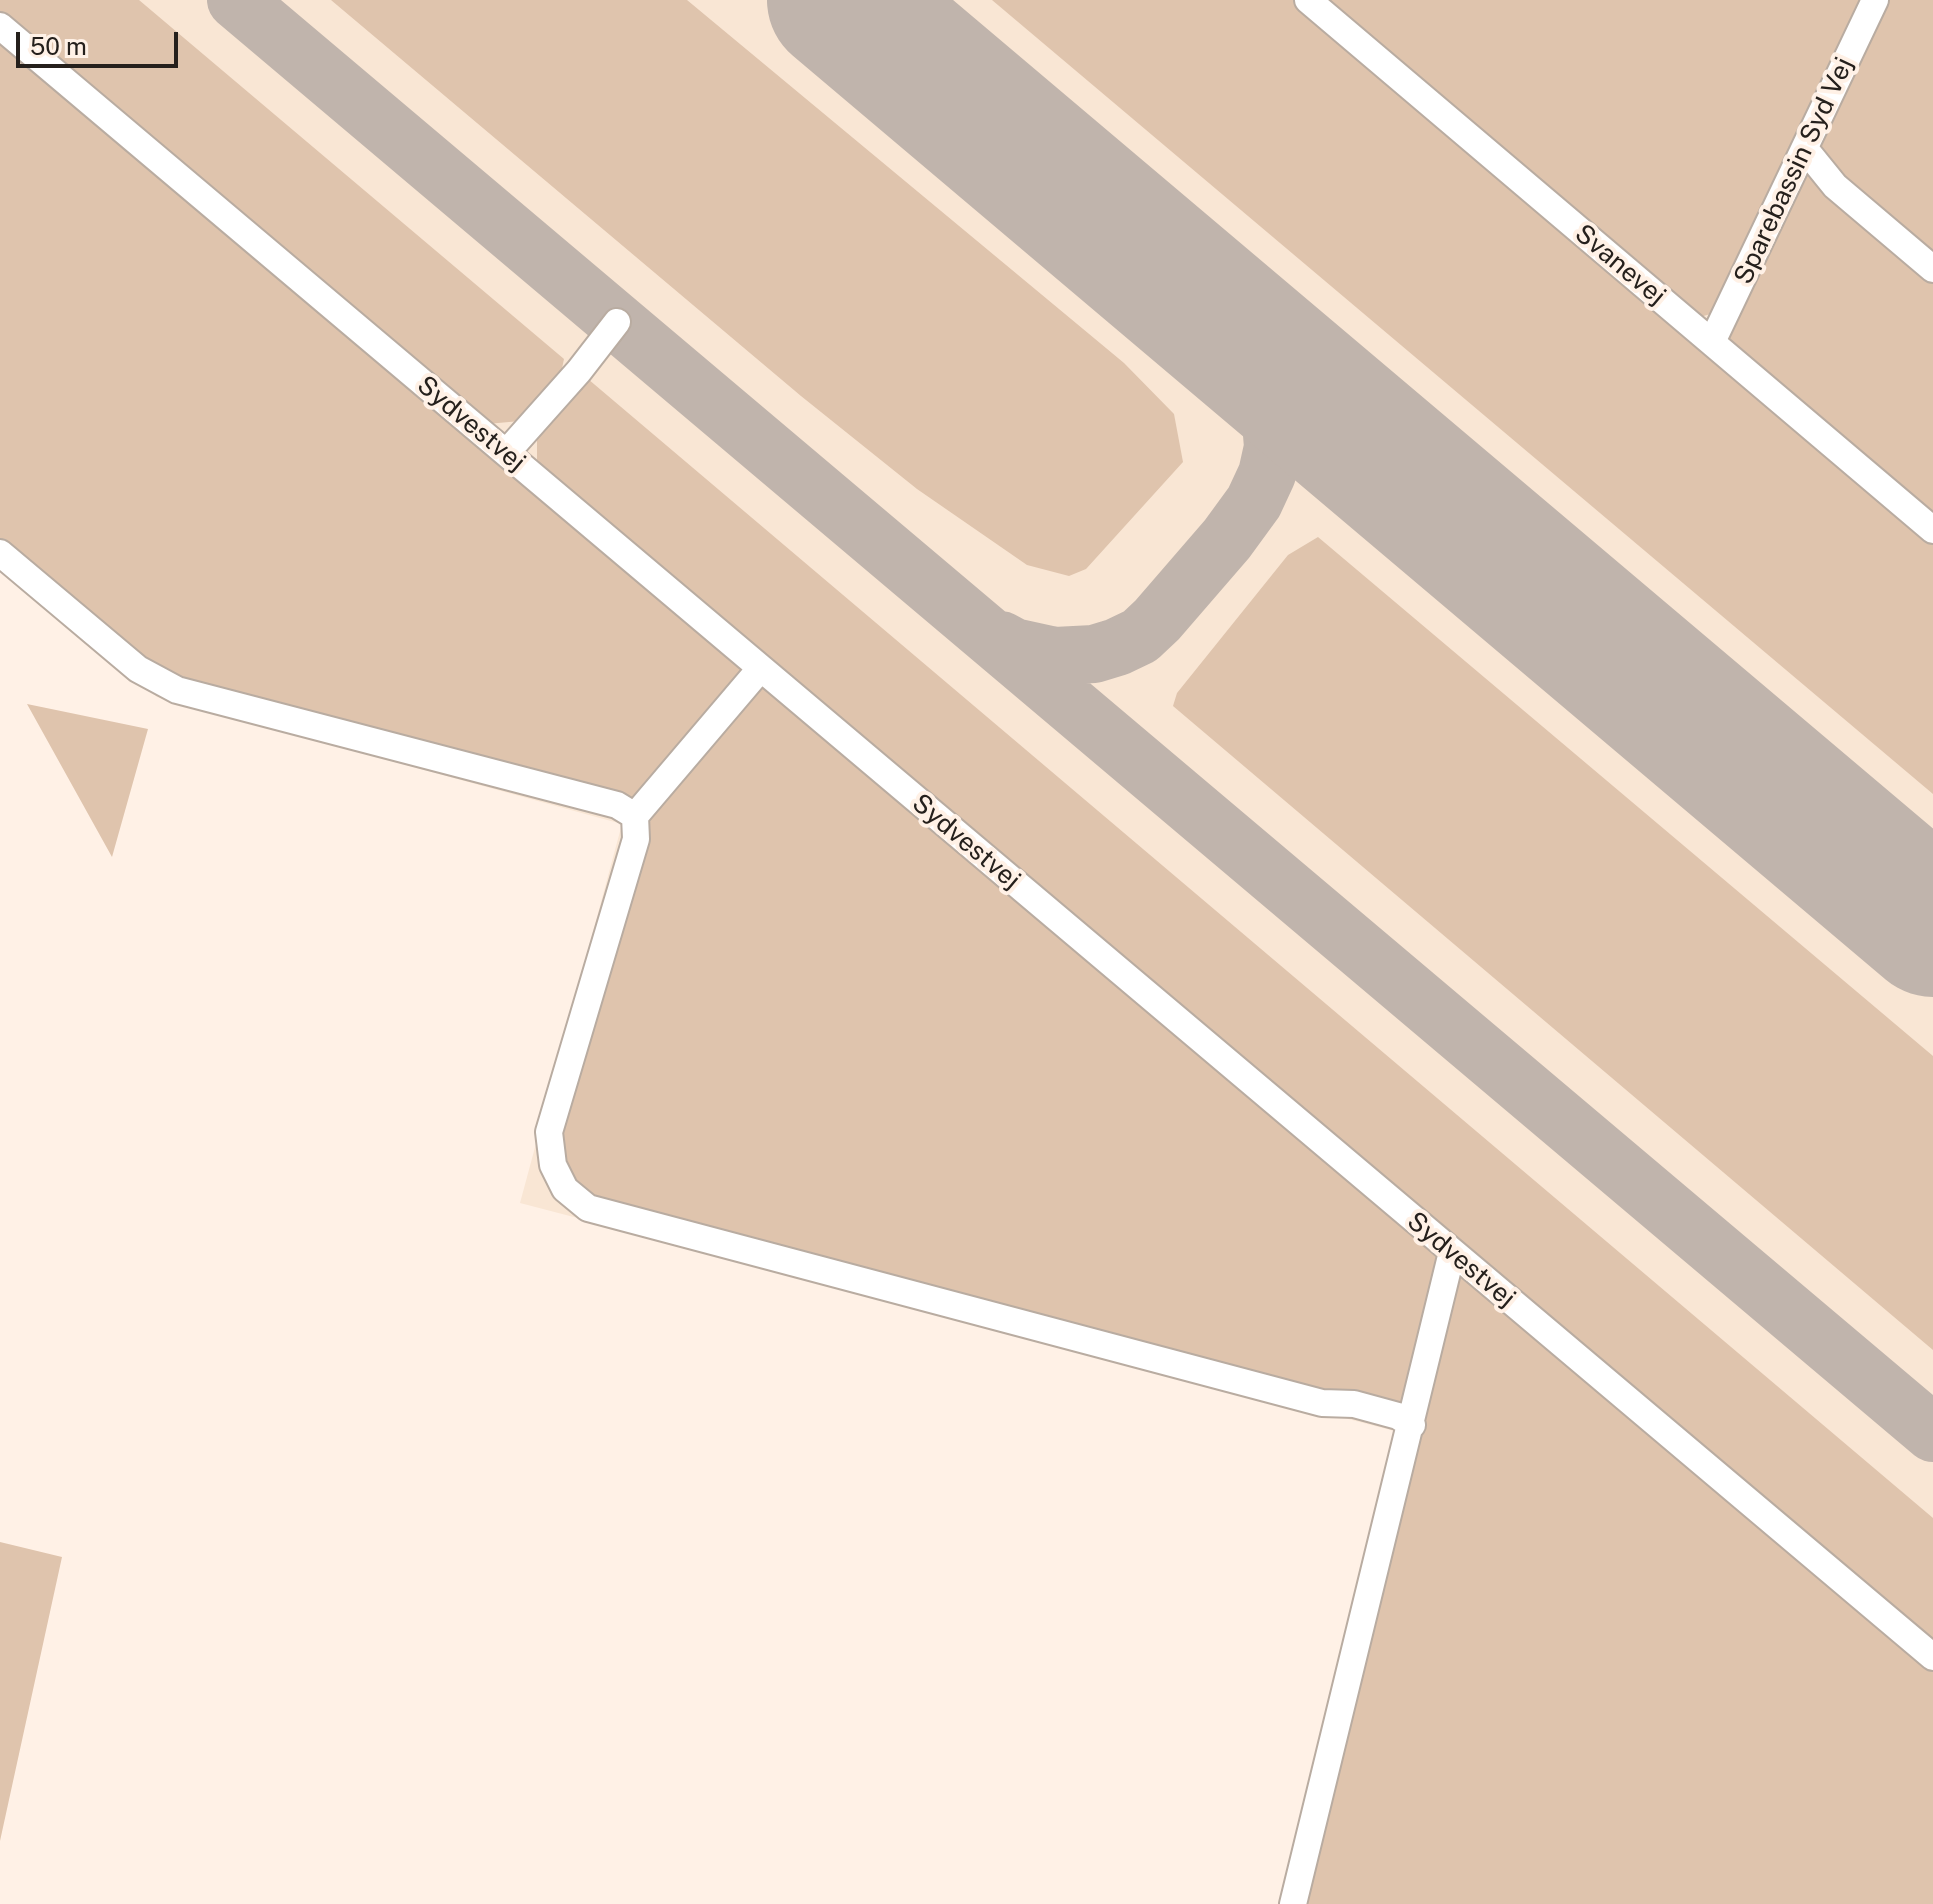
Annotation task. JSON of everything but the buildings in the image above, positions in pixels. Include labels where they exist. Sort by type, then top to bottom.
[{"type":"lane","name":"Svanevej","points":[[1308,0],[1933,530]]},
{"type":"lane","name":"Sparebassin Syd Vej","points":[[1712,342],[1875,0]]},
{"type":"lane","name":"Sydvestvej","points":[[0,26],[1933,1657]]},
{"type":"lane","points":[[1805,149],[1835,186],[1933,269]]},
{"type":"lane","points":[[506,453],[579,371],[617,322]]},
{"type":"lane","points":[[0,553],[138,669],[177,690],[617,805],[635,816]]},
{"type":"lane","points":[[760,669],[635,816],[636,839],[549,1132],[553,1165],[565,1189],[588,1208],[1322,1403],[1354,1404],[1398,1416],[1412,1425]]},
{"type":"lane","points":[[1293,1904],[1452,1252]]},
{"type":"shaded area","points":[[0,0],[1933,0],[1933,1904],[1398,1432],[520,1203],[622,824],[157,697],[0,568]]},
{"type":"shaded area","points":[[0,0],[139,0],[564,359],[560,378],[520,421],[487,424],[0,13]]},
{"type":"shaded area","points":[[331,0],[687,0],[1124,363],[1174,414],[1183,462],[1086,569],[1069,576],[1027,565],[917,489],[801,396]]},
{"type":"shaded area","points":[[992,0],[1298,0],[1933,537],[1933,794]]},
{"type":"shaded area","points":[[1317,0],[1870,0],[1714,313],[1700,317]]},
{"type":"shaded area","points":[[1882,0],[1933,0],[1933,260],[1838,182],[1816,140]]},
{"type":"shaded area","points":[[0,34],[748,672],[634,807],[168,679],[0,545]]},
{"type":"shaded area","points":[[1805,169],[1933,274],[1933,521],[1726,346],[1723,334]]},
{"type":"shaded area","points":[[588,379],[1933,1518],[1933,1643],[537,468],[537,437]]},
{"type":"shaded area","points":[[1318,537],[1933,1056],[1933,1350],[1173,706],[1177,693],[1288,555]]},
{"type":"shaded area","points":[[759,683],[1445,1257],[1409,1412],[1316,1393],[590,1203],[556,1153],[643,820]]},
{"type":"shaded area","points":[[27,704],[148,729],[112,857]]},
{"type":"shaded area","points":[[1460,1272],[1933,1671],[1933,1904],[1301,1904]]},
{"type":"shaded area","points":[[0,1542],[62,1557],[0,1841]]},
{"type":"taxiway","points":[[236,0],[1933,1433]]},
{"type":"taxiway","points":[[1001,640],[1014,647],[1055,656],[1094,654],[1117,647],[1140,636],[1157,620],[1227,539],[1254,502],[1267,474],[1273,447],[1269,397],[1250,347]]},
{"type":"runway","points":[[840,0],[1933,924]]}]
